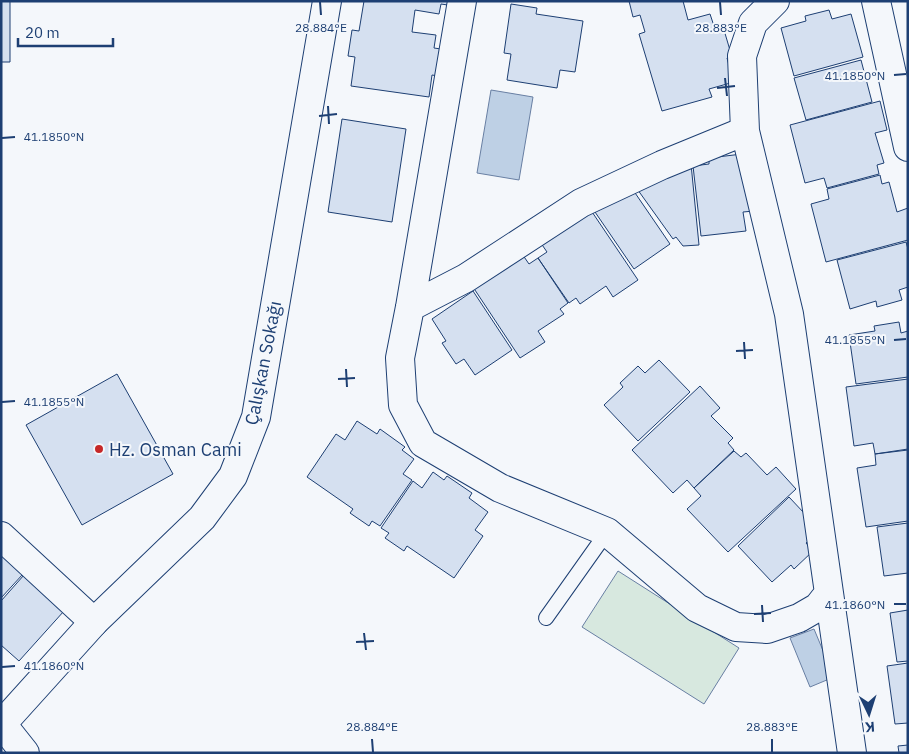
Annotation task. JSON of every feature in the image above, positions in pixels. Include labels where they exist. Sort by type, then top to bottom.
[{"type":"street","name":"Çalışkan Sokağı","points":[[2,724],[94,622],[202,518],[233,476],[256,417],[327,1]]},
{"type":"street","points":[[462,1],[400,358],[403,405],[423,443],[500,488],[607,532],[697,608],[736,627],[767,629],[799,618],[818,607],[829,592]]},
{"type":"street","points":[[775,1],[753,23],[742,56],[745,131],[789,314],[852,753]]},
{"type":"street","points":[[876,1],[908,147]]},
{"type":"street","points":[[410,306],[466,278],[581,203],[662,165],[745,131]]},
{"type":"street","points":[[1,536],[94,622]]},
{"type":"street","points":[[2,724],[24,753]]},
{"type":"lane","points":[[546,618],[607,532]]},
{"type":"shaded area","points":[[618,571],[739,648],[704,704],[582,627]]},
{"type":"water","points":[[491,90],[533,97],[519,180],[477,173]]},
{"type":"water","points":[[814,629],[834,677],[810,687],[790,638]]},
{"type":"building","points":[[1,1],[10,1],[10,62],[1,62]]},
{"type":"building","points":[[364,1],[455,1],[454,6],[441,4],[439,14],[415,10],[412,32],[436,35],[434,48],[448,50],[444,77],[432,75],[429,97],[351,86],[355,57],[348,56],[352,30],[359,31]]},
{"type":"building","points":[[629,1],[683,1],[688,20],[710,14],[716,32],[724,30],[732,57],[727,58],[734,82],[709,89],[712,97],[662,111],[639,34],[645,32],[640,15],[633,17]]},
{"type":"building","points":[[511,4],[537,8],[536,14],[583,21],[575,72],[560,70],[557,88],[507,80],[511,54],[504,53]]},
{"type":"building","points":[[829,10],[832,19],[851,14],[863,57],[794,76],[781,28],[806,21],[805,16]]},
{"type":"building","points":[[861,60],[872,102],[806,120],[794,78]]},
{"type":"building","points":[[880,101],[887,130],[875,133],[884,163],[877,165],[879,174],[827,188],[824,178],[805,183],[790,125]]},
{"type":"building","points":[[342,119],[406,129],[392,222],[328,212]]},
{"type":"building","points":[[742,154],[754,211],[743,212],[746,231],[701,236],[693,166],[709,164],[709,158]]},
{"type":"building","points":[[691,164],[699,245],[683,246],[676,237],[673,239],[635,186]]},
{"type":"building","points":[[880,175],[882,184],[889,182],[897,212],[908,208],[908,240],[826,262],[811,204],[829,199],[827,189]]},
{"type":"building","points":[[631,187],[670,244],[634,269],[595,212]]},
{"type":"building","points":[[586,203],[638,280],[613,297],[606,286],[580,304],[576,298],[569,303],[538,258],[547,252],[536,236]]},
{"type":"building","points":[[906,242],[908,249],[908,287],[899,290],[902,300],[877,307],[876,301],[850,309],[837,260]]},
{"type":"building","points":[[518,248],[529,264],[538,258],[568,303],[560,309],[564,314],[538,331],[545,342],[520,358],[469,281]]},
{"type":"building","points":[[473,291],[512,350],[475,375],[464,359],[456,364],[442,343],[446,341],[432,319]]},
{"type":"building","points":[[899,322],[901,333],[908,331],[908,377],[856,384],[849,335],[875,331],[874,326]]},
{"type":"building","points":[[659,360],[690,392],[638,441],[604,405],[623,387],[620,383],[638,366],[645,373]]},
{"type":"building","name":"Hz. Osman Cami","points":[[117,374],[173,474],[82,525],[26,425]]},
{"type":"building","points":[[908,379],[908,449],[875,454],[873,443],[854,446],[846,387]]},
{"type":"building","points":[[700,386],[720,408],[711,416],[733,438],[728,443],[734,450],[694,488],[687,480],[673,493],[632,450]]},
{"type":"building","points":[[357,421],[377,434],[380,429],[405,447],[402,450],[414,459],[403,474],[412,480],[380,526],[372,521],[369,526],[350,513],[353,509],[307,477],[336,434],[345,440]]},
{"type":"building","points":[[908,450],[908,521],[866,527],[857,468],[876,465],[875,454]]},
{"type":"building","points":[[734,451],[741,457],[746,453],[767,475],[776,467],[796,489],[728,552],[687,509],[701,496],[694,488]]},
{"type":"building","points":[[433,472],[444,480],[447,476],[472,493],[469,498],[488,512],[475,530],[483,536],[454,578],[407,546],[404,551],[385,538],[389,533],[381,528],[413,481],[422,488]]},
{"type":"building","points":[[789,497],[820,530],[806,543],[813,551],[794,569],[791,565],[772,582],[738,546]]},
{"type":"building","points":[[908,523],[908,573],[884,576],[877,527]]},
{"type":"building","points":[[1,555],[23,574],[1,598]]},
{"type":"building","points":[[24,575],[64,611],[19,661],[1,645],[1,601]]},
{"type":"building","points":[[908,610],[908,661],[897,662],[890,613]]},
{"type":"building","points":[[908,663],[908,723],[895,724],[887,666]]},
{"type":"building","points":[[908,745],[908,753],[899,753],[898,746]]},
{"type":"place","name":"Hz. Osman Cami","points":[[99,449]]}]
